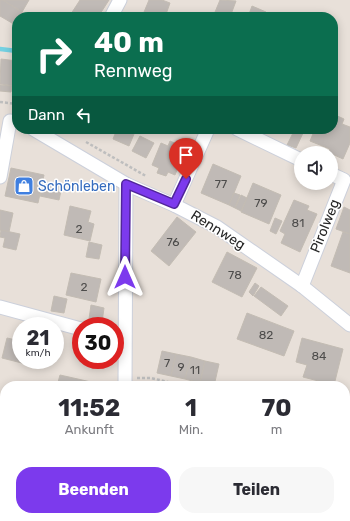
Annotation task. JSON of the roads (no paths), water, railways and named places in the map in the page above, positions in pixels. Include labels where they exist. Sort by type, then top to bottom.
[{"type":"street","points":[[114,12],[120,0]]},
{"type":"street","points":[[0,177],[9,121]]},
{"type":"street","name":"Rennweg","points":[[41,134],[126,184],[174,204],[217,227],[302,286],[350,324]]},
{"type":"street","points":[[174,204],[206,134]]},
{"type":"street","points":[[247,134],[294,157]]},
{"type":"street","name":"Pirolweg","points":[[302,286],[344,180],[338,177]]},
{"type":"street","points":[[121,317],[126,184]]},
{"type":"street","points":[[0,307],[72,327]]},
{"type":"street","points":[[123,369],[125,381]]},
{"type":"waterway","points":[[0,49],[12,50]]},
{"type":"place","name":"Schönleben","points":[[24,186]]}]
